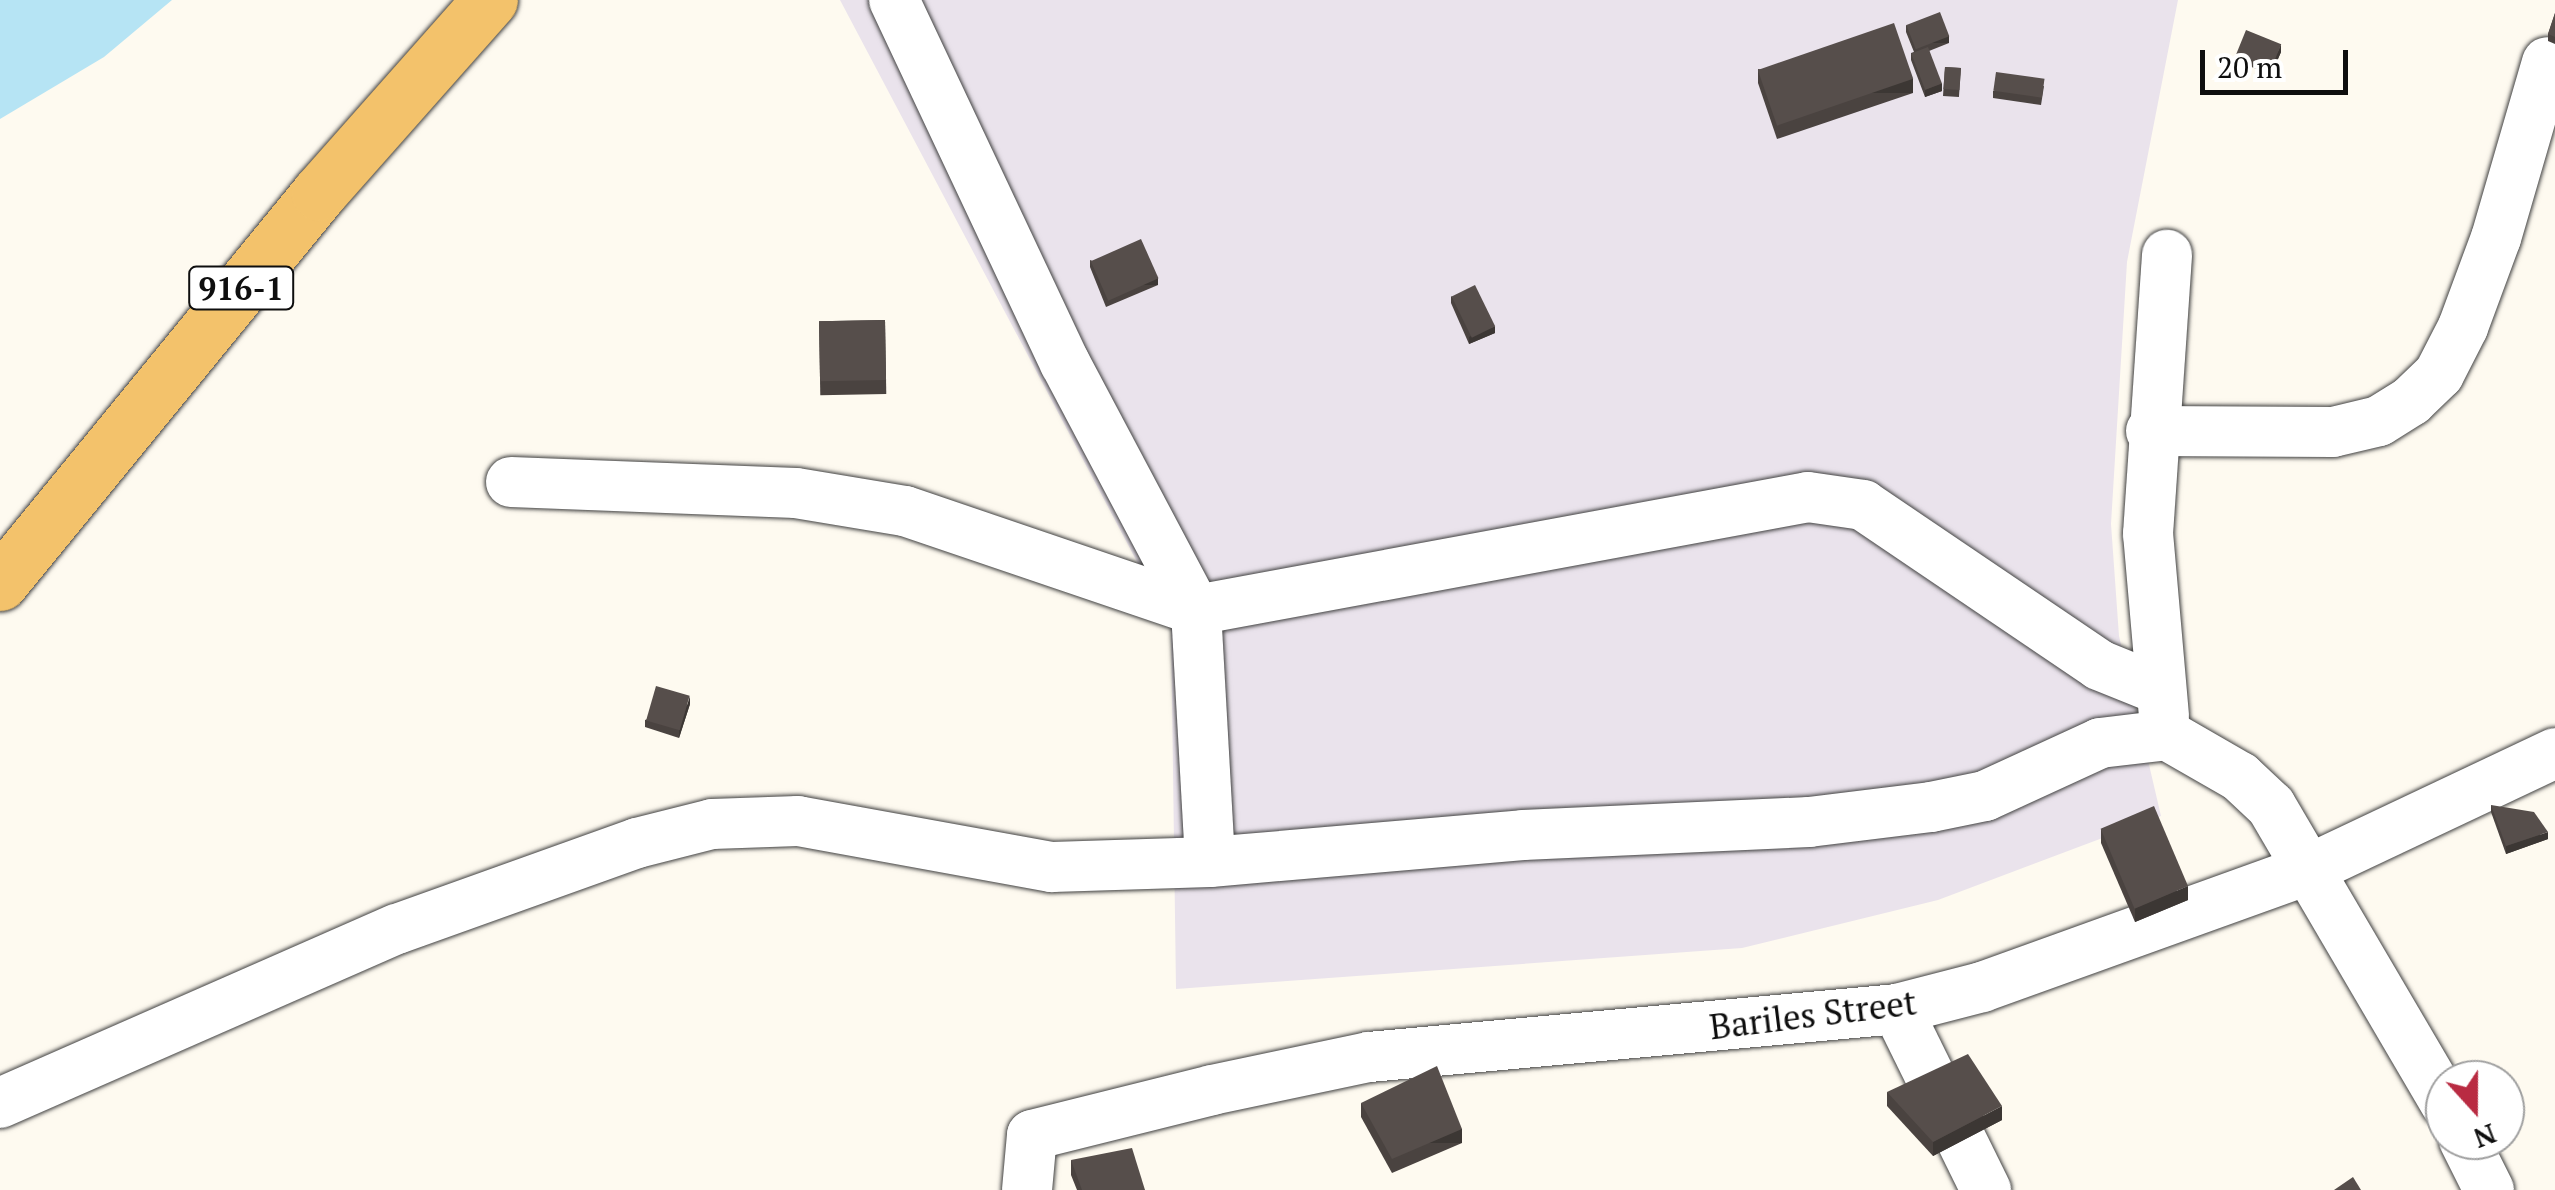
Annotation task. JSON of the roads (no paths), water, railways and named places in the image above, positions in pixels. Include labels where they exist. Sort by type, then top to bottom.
[{"type":"main road","name":"916-1","points":[[0,583],[344,164],[490,0]]},
{"type":"street","points":[[894,0],[1065,363],[1196,610],[1210,862]]},
{"type":"street","points":[[2151,432],[2333,432],[2379,420],[2411,401],[2438,374],[2463,327],[2496,238],[2547,62]]},
{"type":"street","points":[[2164,713],[2148,534],[2151,432],[2167,254]]},
{"type":"street","points":[[511,482],[796,493],[905,511],[1196,610],[1808,497],[1862,505],[2099,664],[2164,713],[2271,806],[2312,868],[2425,1068]]},
{"type":"street","points":[[0,1103],[397,929],[636,843],[712,824],[798,820],[1052,867],[1210,862],[1523,836],[1809,822],[1931,807],[2001,790],[2164,713]]},
{"type":"street","name":"Bariles Street","points":[[1027,1190],[1032,1135],[1369,1058],[1897,1009],[1982,987],[2312,868],[2555,753]]},
{"type":"street","points":[[1897,1009],[1986,1190]]},
{"type":"street","points":[[2474,1160],[2489,1190]]},
{"type":"water","points":[[0,0],[172,0],[104,57],[0,119]]}]
